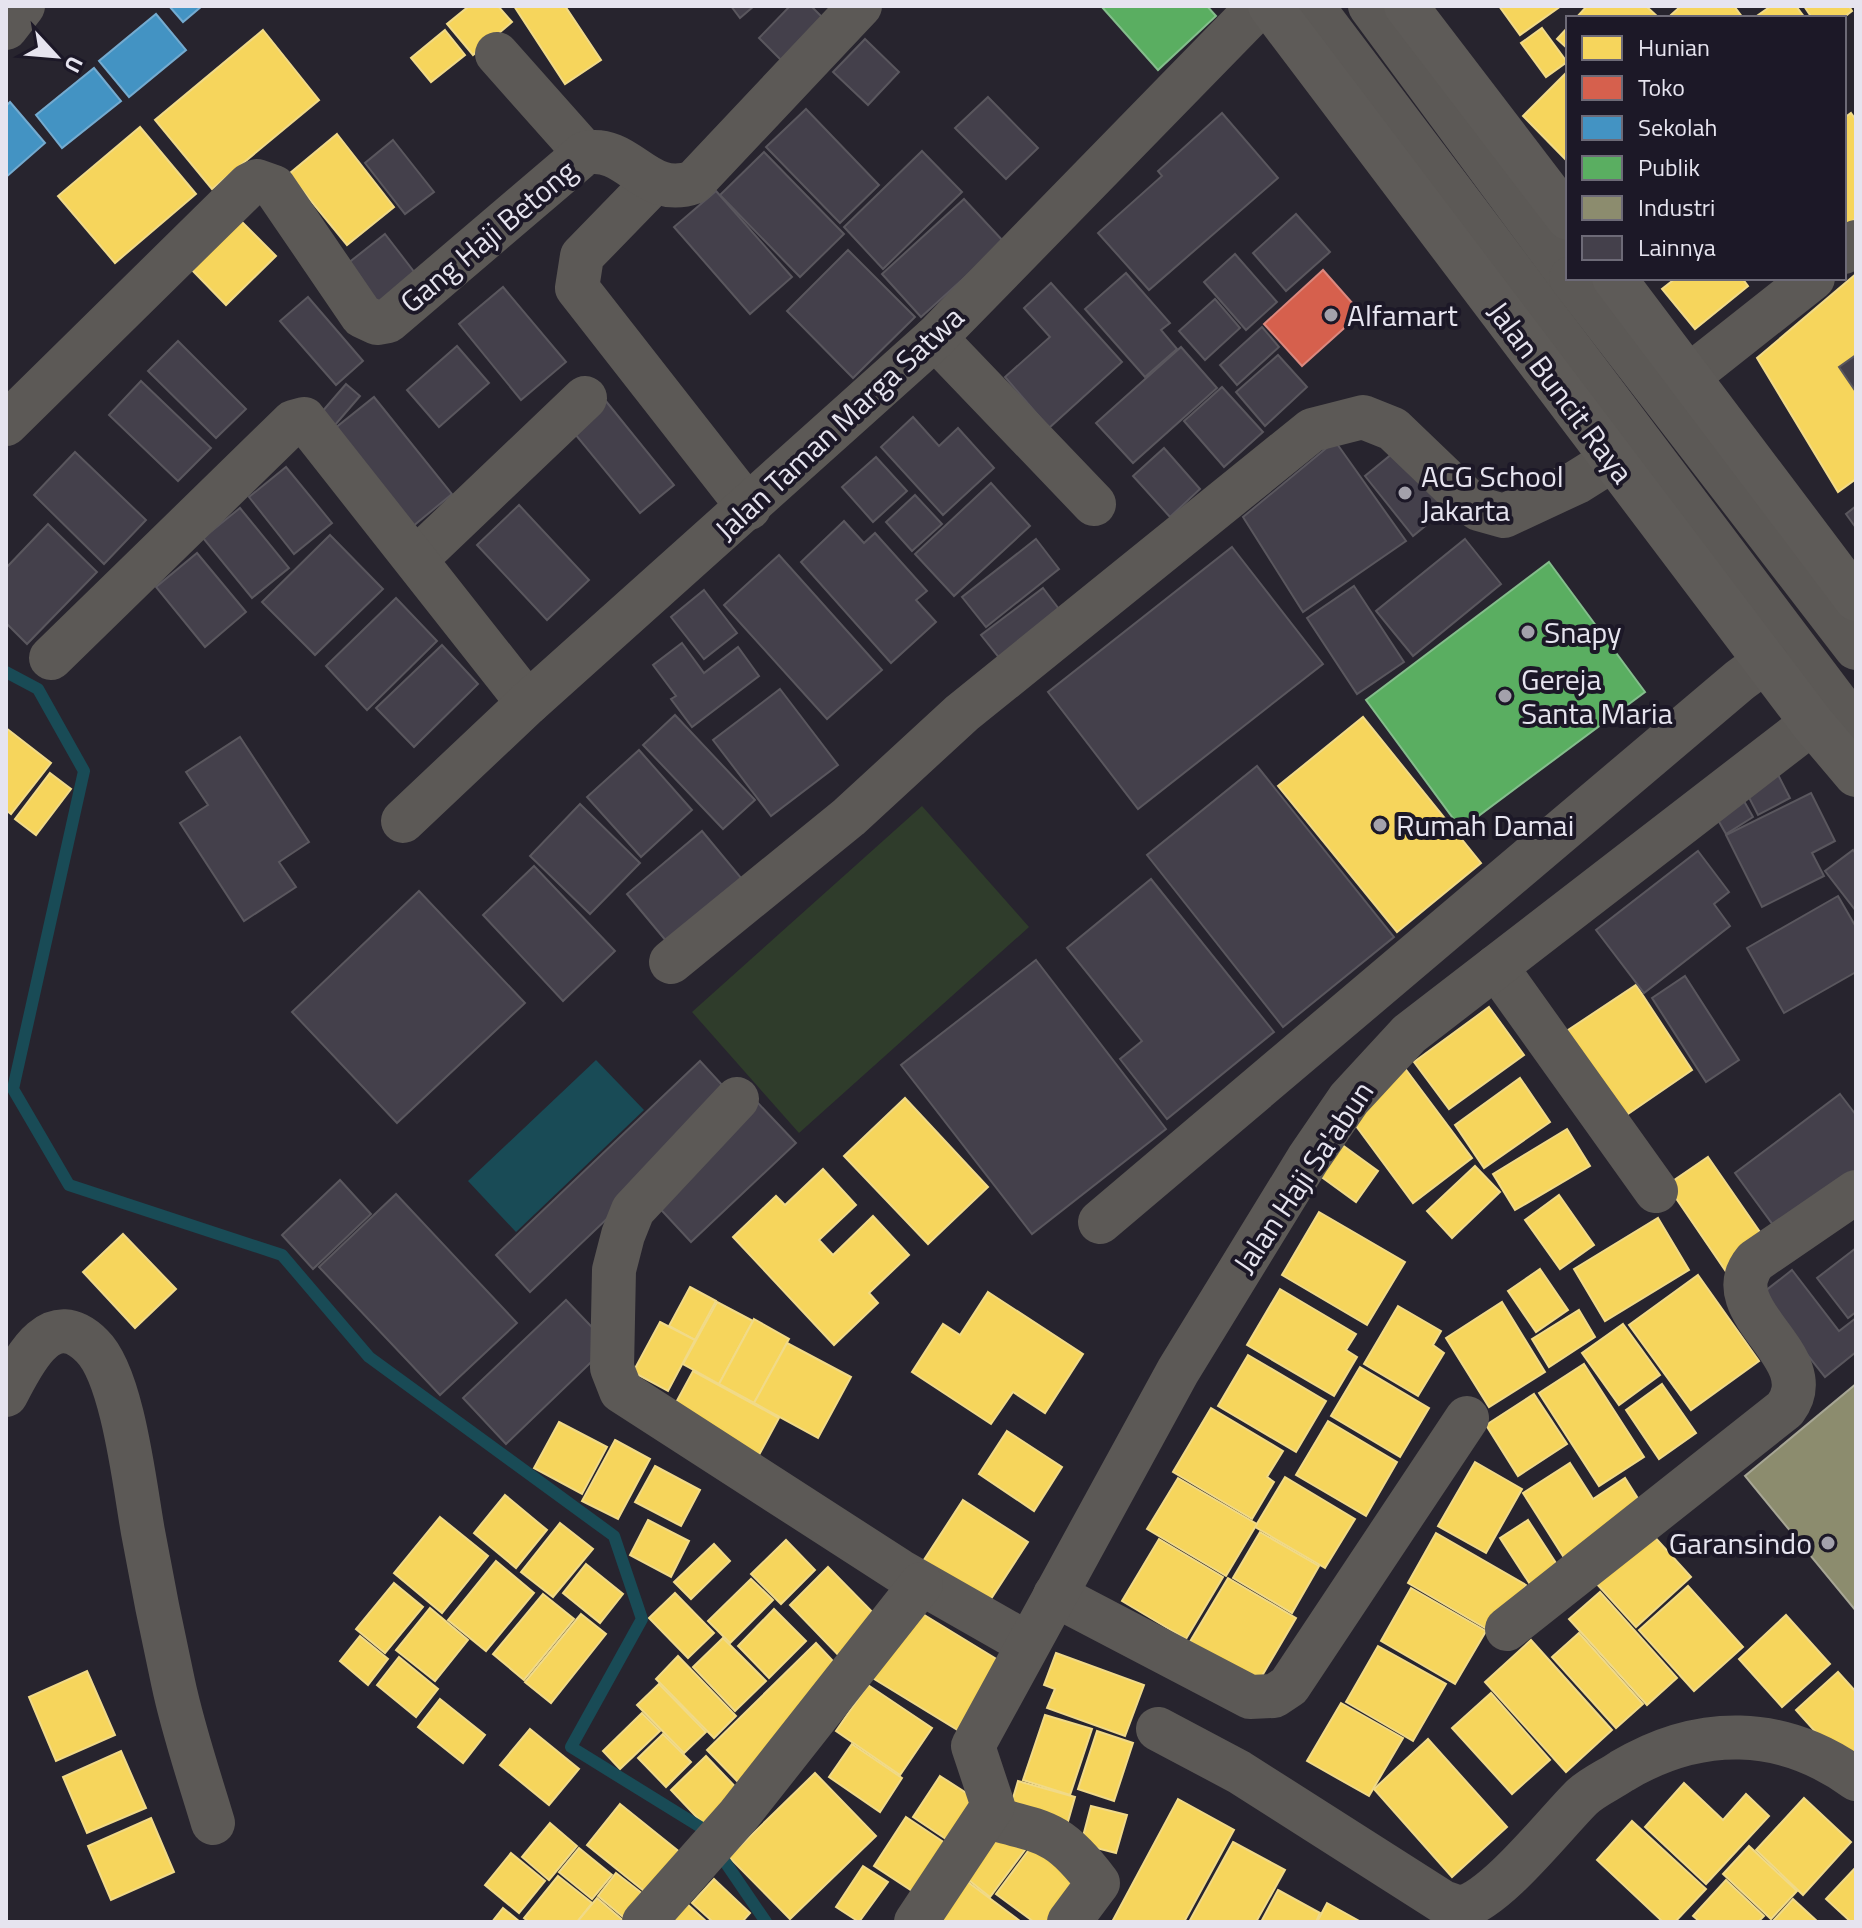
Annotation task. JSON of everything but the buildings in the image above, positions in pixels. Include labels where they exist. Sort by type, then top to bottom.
[{"type":"main road","name":"Jalan Buncit Raya","points":[[1270,6],[1812,723],[1856,775]]},
{"type":"main road","points":[[1406,6],[1566,215]]},
{"type":"main road","points":[[1616,280],[1856,599]]},
{"type":"street","points":[[6,28],[23,6]]},
{"type":"street","points":[[749,508],[577,288],[582,256],[654,182],[677,188],[694,182],[860,6]]},
{"type":"street","name":"Jalan Taman Marga Satwa","points":[[403,821],[528,703],[935,338],[1259,6]]},
{"type":"street","points":[[1312,6],[1856,728]]},
{"type":"street","points":[[1370,6],[1566,271]]},
{"type":"street","points":[[497,54],[585,153]]},
{"type":"street","name":"Gang Haji Betong","points":[[6,424],[249,185],[257,181],[274,187],[362,316],[377,323],[388,321],[585,153],[601,150],[613,154],[654,182]]},
{"type":"street","points":[[1573,280],[1856,648]]},
{"type":"street","points":[[1689,376],[1810,280]]},
{"type":"street","points":[[935,338],[1094,504]]},
{"type":"street","points":[[416,559],[585,398]]},
{"type":"street","points":[[671,962],[849,817],[962,713],[1312,430],[1336,421],[1363,417],[1393,429],[1466,499],[1479,509],[1504,516],[1577,482],[1612,460]]},
{"type":"street","points":[[51,658],[299,419],[310,423],[528,703]]},
{"type":"street","points":[[1100,1222],[1766,661]]},
{"type":"street","name":"Jalan Haji Sa'abun","points":[[987,1817],[993,1806],[973,1746],[1178,1371],[1308,1159],[1349,1099],[1409,1034],[1812,723]]},
{"type":"street","points":[[1496,967],[1656,1191]]},
{"type":"street","points":[[737,1099],[633,1210],[614,1270],[612,1368],[621,1391],[921,1584],[1028,1644]]},
{"type":"street","points":[[1507,1629],[1785,1409],[1794,1397],[1794,1373],[1744,1293],[1747,1271],[1755,1261],[1856,1192]]},
{"type":"street","points":[[6,1395],[34,1344],[51,1334],[71,1334],[90,1343],[100,1356],[124,1421],[174,1686],[213,1823]]},
{"type":"street","points":[[1055,1595],[1219,1684],[1250,1697],[1274,1696],[1289,1686],[1467,1418]]},
{"type":"street","points":[[644,1922],[738,1816],[921,1584]]},
{"type":"street","points":[[1158,1729],[1239,1772],[1443,1902],[1460,1908],[1490,1893],[1585,1794],[1656,1750],[1721,1737],[1773,1739],[1833,1762],[1856,1779]]},
{"type":"street","points":[[916,1922],[987,1817],[1054,1835],[1078,1857],[1098,1883],[1069,1922]]},
{"type":"green space","points":[[922,806],[1029,927],[799,1133],[692,1012]]},
{"type":"water","points":[[596,1060],[644,1110],[516,1232],[468,1181]]},
{"type":"waterway","points":[[6,672],[38,689],[84,771],[13,1089],[69,1185],[282,1255],[369,1357],[614,1536],[642,1619],[571,1747],[702,1828],[766,1922]]},
{"type":"place","name":"Alfamart","points":[[1331,315]]},
{"type":"place","name":"ACG School Jakarta","points":[[1405,493]]},
{"type":"place","name":"Snapy","points":[[1528,632]]},
{"type":"place","name":"Gereja Santa Maria","points":[[1505,696]]},
{"type":"place","name":"Rumah Damai","points":[[1380,825]]},
{"type":"place","name":"Garansindo","points":[[1828,1543]]}]
